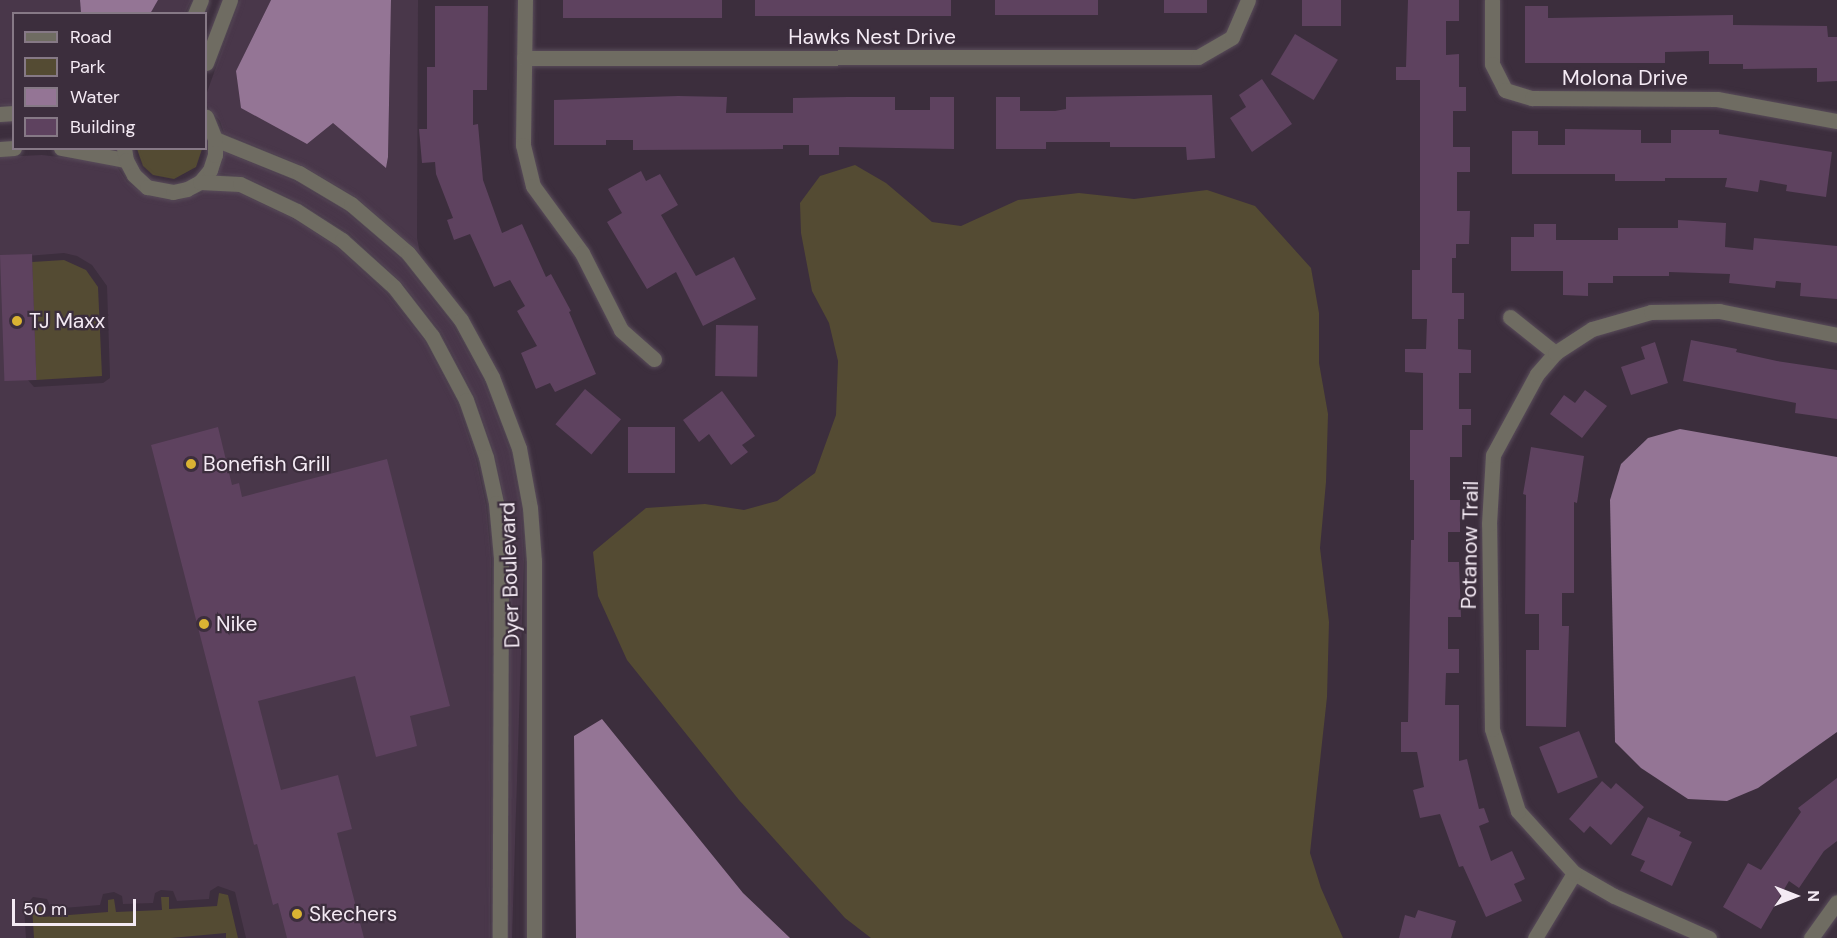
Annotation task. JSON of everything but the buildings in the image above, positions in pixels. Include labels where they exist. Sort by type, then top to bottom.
[{"type":"street","points":[[207,60],[230,0]]},
{"type":"street","points":[[525,0],[523,145],[533,186],[582,253],[621,330],[654,359]]},
{"type":"street","name":"Hawks Nest Drive","points":[[524,58],[1198,57],[1232,37],[1248,0]]},
{"type":"street","name":"Molona Drive","points":[[1492,0],[1492,64],[1505,90],[1533,98],[1717,99],[1837,122]]},
{"type":"street","points":[[82,150],[125,154],[134,175],[147,187],[173,192],[187,189],[200,182],[210,170],[215,155],[215,139],[207,119]]},
{"type":"street","name":"Dyer Boulevard","points":[[215,139],[299,173],[351,204],[408,253],[461,320],[492,377],[519,448],[532,529],[534,938]]},
{"type":"street","name":"Dyer Boulevard","points":[[200,182],[240,184],[297,211],[342,240],[394,287],[432,336],[466,400],[486,457],[496,503],[501,558],[500,938]]},
{"type":"street","name":"Potanow Trail","points":[[1709,938],[1614,896],[1574,873],[1518,811],[1492,729],[1489,524],[1494,455],[1537,374],[1555,353],[1592,329],[1651,312],[1719,311],[1837,334]]},
{"type":"street","points":[[1510,317],[1555,353]]},
{"type":"street","points":[[1535,938],[1574,873]]},
{"type":"street","points":[[1811,938],[1837,902]]},
{"type":"shaded area","points":[[0,0],[80,0],[81,12],[12,12],[12,105],[0,105]]},
{"type":"shaded area","points":[[158,0],[191,0],[185,12],[151,12]]},
{"type":"shaded area","points":[[240,0],[271,0],[236,71],[333,123],[386,167],[391,0],[418,0],[417,238],[420,253],[356,197],[303,166],[224,133],[220,121],[207,106],[207,92]]},
{"type":"shaded area","points":[[225,152],[294,181],[345,211],[400,258],[452,324],[483,380],[510,451],[521,508],[524,559],[512,938],[510,938],[510,558],[505,503],[495,455],[475,397],[441,332],[402,283],[349,233],[303,204],[245,177],[218,173]]},
{"type":"shaded area","points":[[42,155],[86,160],[117,167],[127,182],[145,195],[175,201],[202,193],[204,190],[237,192],[292,218],[336,246],[386,293],[424,340],[457,403],[476,459],[486,505],[491,558],[490,938],[246,938],[235,892],[218,886],[210,891],[209,899],[177,901],[173,891],[161,890],[155,893],[153,903],[123,904],[122,896],[114,892],[103,894],[100,905],[51,909],[47,899],[33,897],[24,907],[26,938],[0,938],[0,157]],"holes":[[[64,253],[77,256],[92,265],[107,286],[110,378],[103,383],[34,387],[28,380],[27,256]]]},
{"type":"green space","points":[[137,150],[201,150],[196,167],[174,179],[153,175],[143,166]]},
{"type":"green space","points":[[855,165],[886,183],[932,222],[961,226],[1018,200],[1079,193],[1134,199],[1207,190],[1255,206],[1311,268],[1319,313],[1319,363],[1328,414],[1326,482],[1320,548],[1329,622],[1327,697],[1310,853],[1321,888],[1343,938],[871,938],[845,918],[739,800],[627,660],[598,596],[593,552],[646,508],[705,504],[744,510],[777,501],[815,473],[836,415],[838,361],[829,323],[812,291],[801,233],[800,203],[820,176]]},
{"type":"green space","points":[[64,260],[86,270],[98,287],[102,376],[36,380],[32,262]]},
{"type":"green space","points":[[219,893],[228,895],[238,938],[226,938],[226,933],[171,938],[34,938],[32,906],[36,904],[42,905],[43,917],[108,912],[108,900],[114,899],[116,912],[162,910],[161,897],[169,897],[169,909],[217,906]]},
{"type":"water","points":[[80,0],[158,0],[151,12],[81,12]]},
{"type":"water","points":[[271,0],[391,0],[386,168],[333,123],[307,144],[241,108],[236,71]]},
{"type":"water","points":[[1680,429],[1837,457],[1837,732],[1758,788],[1727,801],[1688,799],[1641,768],[1615,742],[1610,500],[1621,464],[1648,438]]},
{"type":"water","points":[[602,719],[743,893],[790,938],[576,938],[574,736]]},
{"type":"place","name":"TJ Maxx","points":[[17,321]]},
{"type":"place","name":"Bonefish Grill","points":[[191,464]]},
{"type":"place","name":"Nike","points":[[204,624]]},
{"type":"place","name":"Skechers","points":[[297,914]]}]
